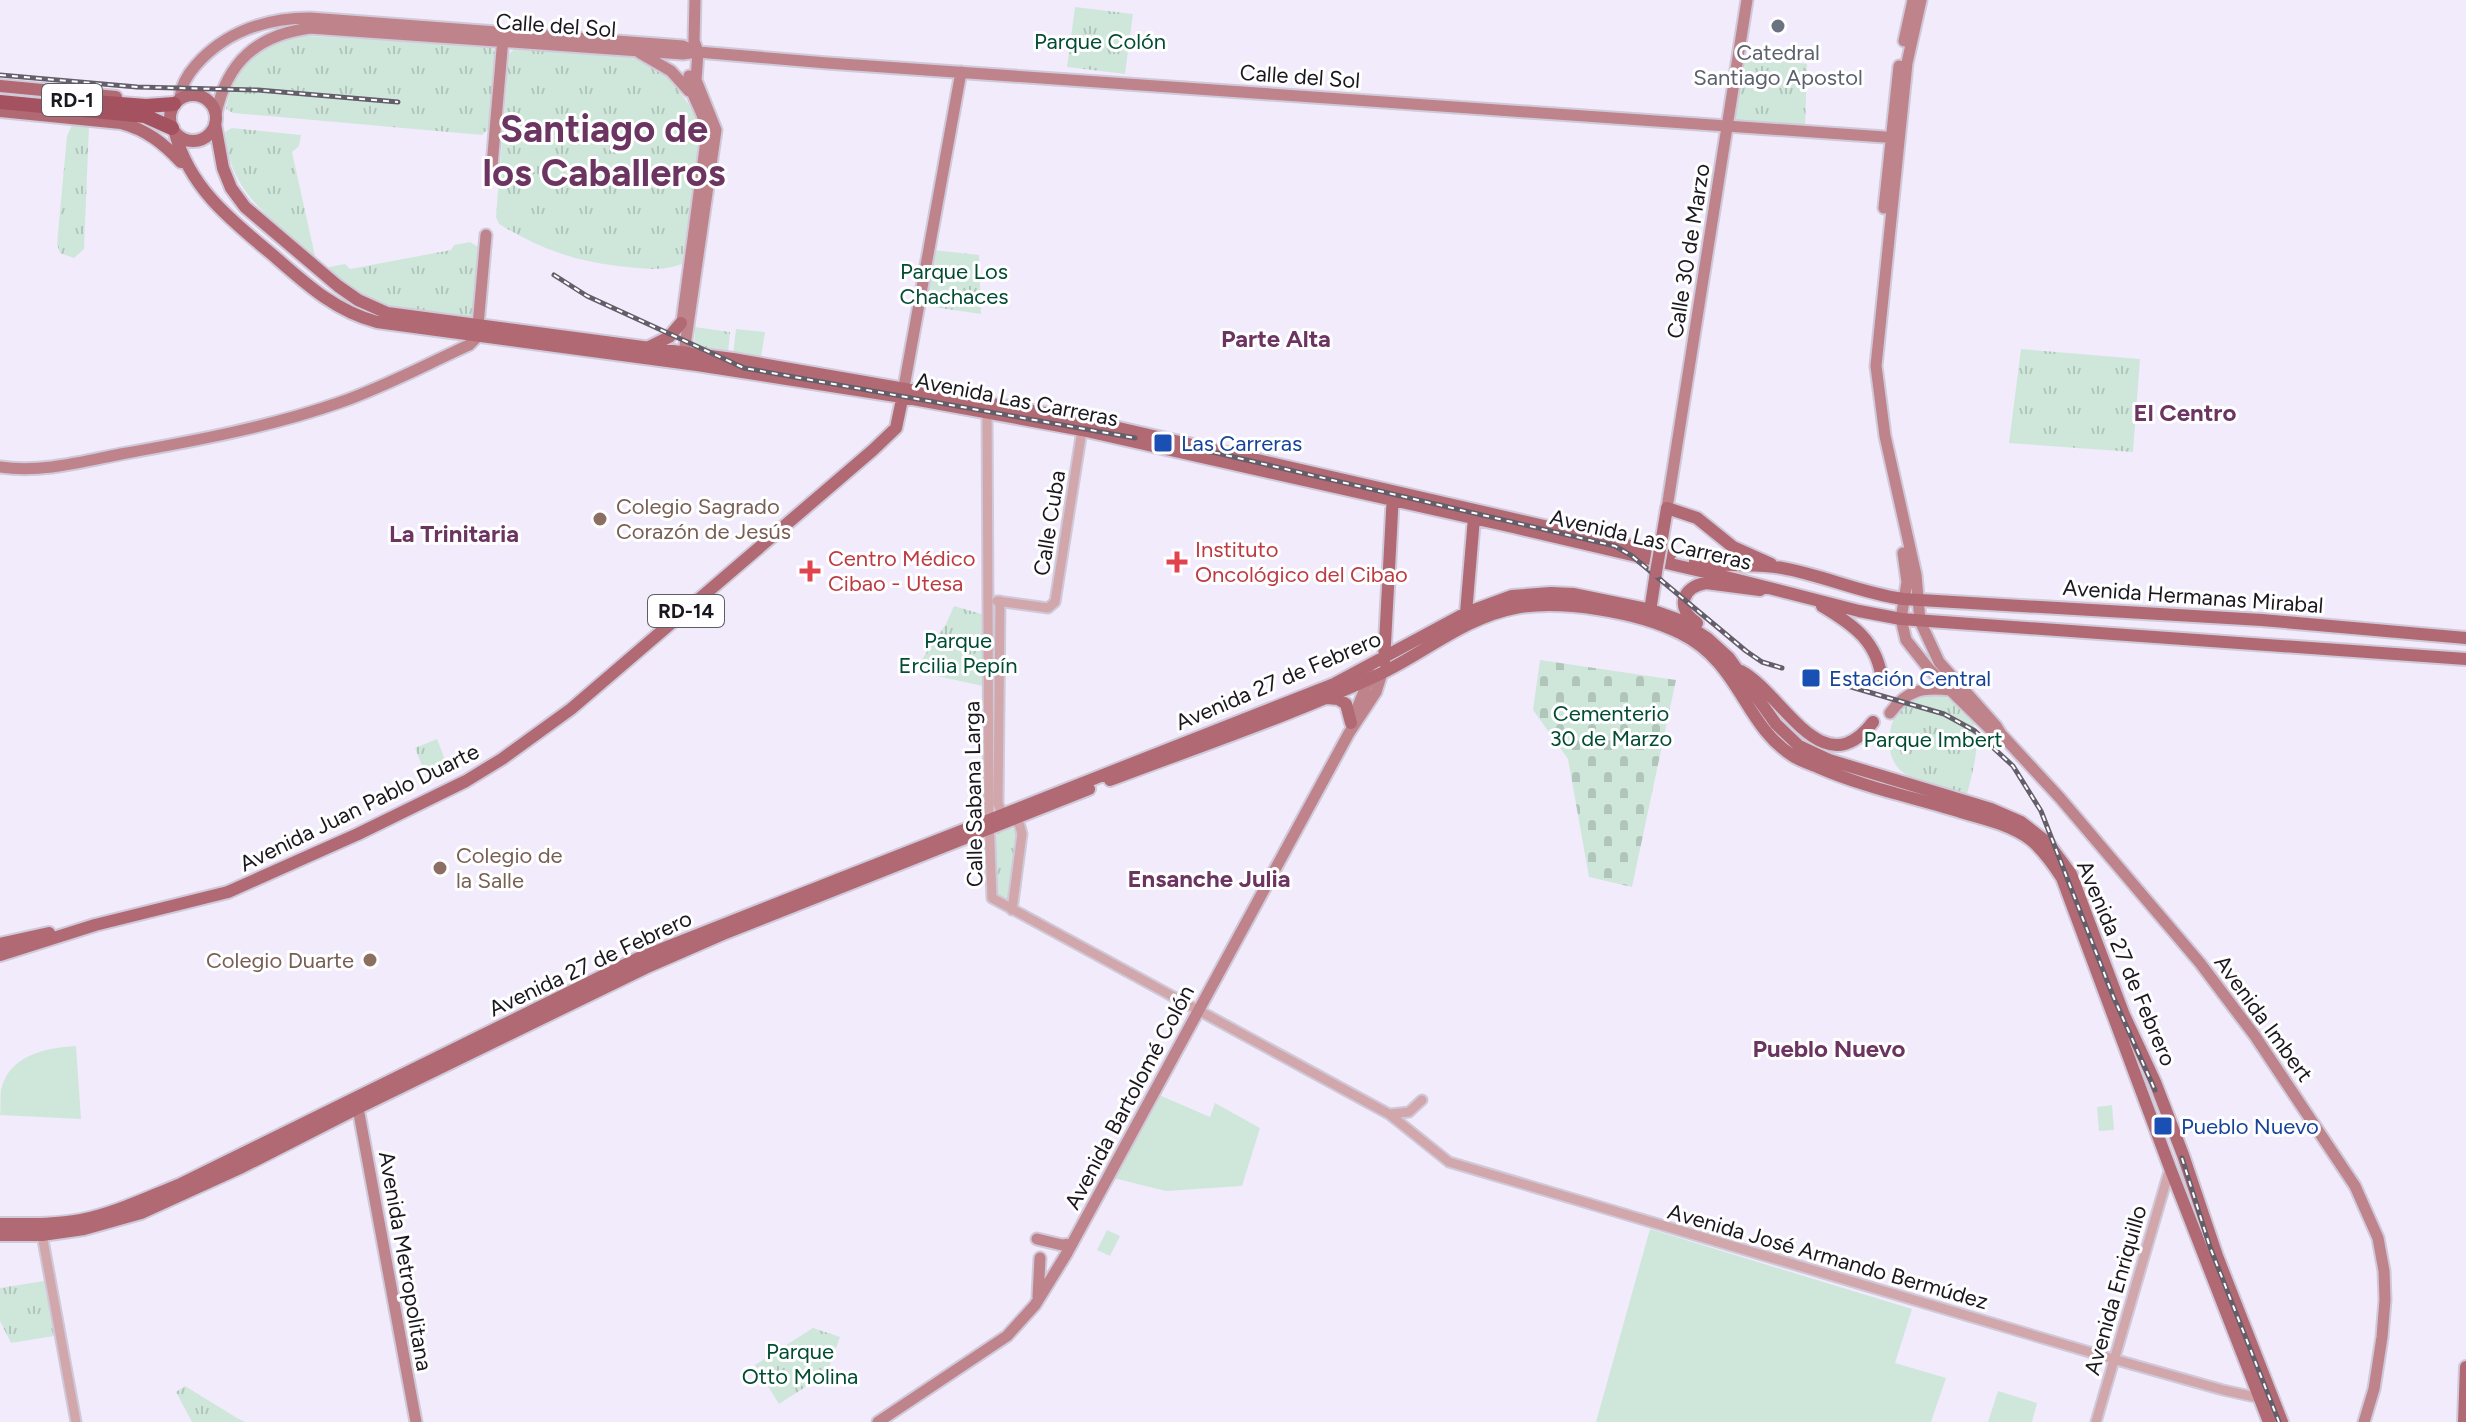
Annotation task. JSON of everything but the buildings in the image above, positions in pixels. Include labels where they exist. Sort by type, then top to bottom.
[{"type":"highway","name":"RD-1","points":[[0,93],[138,116],[177,101]]},
{"type":"highway","name":"RD-1","points":[[0,102],[149,117],[174,131]]},
{"type":"main road","points":[[691,92],[695,0]]},
{"type":"main road","name":"Calle 30 de Marzo","points":[[1650,615],[1747,0]]},
{"type":"main road","points":[[1895,138],[1900,62],[1913,0]]},
{"type":"main road","points":[[1902,622],[1907,575],[1870,389],[1872,329],[1895,138],[1921,0]]},
{"type":"main road","name":"Calle del Sol","points":[[177,101],[187,76],[221,42],[252,26],[291,18],[632,50],[693,49]]},
{"type":"main road","name":"Calle del Sol","points":[[215,119],[223,89],[236,65],[250,50],[268,38],[287,31],[310,28],[362,26]]},
{"type":"main road","points":[[492,166],[503,38]]},
{"type":"main road","name":"Calle del Sol","points":[[503,38],[693,49],[961,72],[1895,138]]},
{"type":"main road","points":[[681,357],[716,130],[697,84],[693,49]]},
{"type":"main road","points":[[632,50],[664,66],[691,92],[705,121],[707,133],[681,323],[681,357]]},
{"type":"main road","name":"Avenida Juan Pablo Duarte","points":[[0,955],[82,929],[194,902],[256,881],[439,796],[502,759],[571,709],[873,450],[896,428],[961,72]]},
{"type":"main road","points":[[0,86],[177,101],[188,95],[201,96],[211,104],[215,119],[212,131],[201,139],[187,140],[174,131],[169,116],[177,101]]},
{"type":"main road","points":[[0,111],[107,121],[138,116],[189,170]]},
{"type":"main road","name":"Avenida Las Carreras","points":[[215,119],[223,168],[245,207],[338,286],[358,300],[387,313],[477,332],[681,357],[1112,426],[1902,622],[1920,621]]},
{"type":"main road","name":"Avenida Las Carreras","points":[[174,131],[189,170],[206,194],[235,224],[304,284],[347,312],[377,322],[647,347],[681,357]]},
{"type":"main road","name":"Avenida Imbert","points":[[1895,138],[1876,366],[1880,407],[1916,575],[1920,621],[1939,662],[2060,798],[2208,974],[2250,1029],[2355,1186],[2378,1238],[2384,1271],[2382,1337],[2374,1389],[2364,1422]]},
{"type":"main road","points":[[0,467],[20,470],[53,467],[151,449],[316,410],[344,401],[469,345],[477,332],[486,235]]},
{"type":"main road","points":[[647,347],[664,341],[681,323]]},
{"type":"main road","name":"Avenida Las Carreras","points":[[987,407],[1700,562],[1720,566],[1782,568],[1863,592],[1918,599]]},
{"type":"main road","points":[[1378,669],[1387,633],[1393,495]]},
{"type":"main road","points":[[1667,508],[1697,518],[1733,547],[1782,568]]},
{"type":"main road","points":[[1466,613],[1474,518]]},
{"type":"main road","points":[[1726,577],[1743,590]]},
{"type":"main road","points":[[1783,591],[1743,590],[1706,583],[1687,593],[1683,603],[1686,614],[1737,656],[1755,679],[1815,740],[1833,745],[1846,743],[1866,731],[1873,722]]},
{"type":"main road","name":"Avenida 27 de Febrero","points":[[1008,817],[1334,684],[1378,669],[1407,646],[1466,613],[1502,598],[1573,594],[1696,629],[1717,646],[1790,740],[1840,769],[2035,831],[2059,855],[2071,874],[2124,1015],[2155,1082],[2183,1155],[2266,1398],[2269,1422]]},
{"type":"main road","points":[[1806,597],[1857,628],[1875,651],[1882,681]]},
{"type":"main road","name":"Avenida Hermanas Mirabal","points":[[1918,599],[2320,624],[2466,638]]},
{"type":"main road","name":"Avenida 27 de Febrero","points":[[0,1224],[41,1230],[101,1215],[181,1184],[639,958],[1320,700],[1490,615],[1551,604],[1650,615]]},
{"type":"main road","name":"Avenida Hermanas Mirabal","points":[[1920,621],[2127,633],[2204,642],[2466,659]]},
{"type":"main road","name":"Avenida Imbert","points":[[1902,622],[1906,640],[1950,690],[1993,732],[2001,734]]},
{"type":"main road","points":[[1387,633],[1389,639],[1407,646]]},
{"type":"main road","points":[[1737,656],[1735,673],[1755,679]]},
{"type":"main road","name":"Avenida Bartolomé Colón","points":[[878,1422],[1001,1341],[1039,1300],[1198,1011],[1350,728],[1378,669]]},
{"type":"main road","points":[[1890,713],[1912,691],[1950,690]]},
{"type":"main road","points":[[1320,700],[1341,700],[1348,707],[1350,728]]},
{"type":"main road","name":"Avenida 27 de Febrero","points":[[1989,814],[2030,840],[2052,862],[2062,878],[2170,1168],[2266,1398],[2282,1422]]},
{"type":"main road","name":"Avenida 27 de Febrero","points":[[0,1235],[103,1226],[141,1213],[242,1167],[645,968],[989,824]]},
{"type":"main road","name":"Avenida Juan Pablo Duarte","points":[[0,944],[77,926],[82,929]]},
{"type":"main road","name":"Avenida Metropolitana","points":[[358,1108],[416,1422]]},
{"type":"main road","points":[[1037,1239],[1062,1245],[1072,1244]]},
{"type":"main road","points":[[1039,1300],[1040,1258]]},
{"type":"main road","points":[[2464,1422],[2466,1367]]},
{"type":"street","name":"Calle Sabana Larga","points":[[987,407],[995,600],[998,800],[1008,817],[1021,828],[1022,841],[1012,910]]},
{"type":"street","name":"Calle Cuba","points":[[995,600],[1048,608],[1055,602],[1082,430]]},
{"type":"street","name":"Calle Sabana Larga","points":[[992,898],[989,824],[995,600]]},
{"type":"street","name":"Avenida José Armando Bermúdez","points":[[992,898],[1389,1114],[1439,1156],[1459,1166],[2113,1359],[2266,1398]]},
{"type":"street","points":[[1389,1114],[1409,1112],[1422,1100]]},
{"type":"street","name":"Avenida Enriquillo","points":[[2096,1422],[2170,1168]]},
{"type":"street","points":[[41,1230],[76,1422]]},
{"type":"green space","name":"Parque Colón","points":[[1075,7],[1133,14],[1125,74],[1067,67]]},
{"type":"green space","points":[[290,35],[491,46],[496,54],[490,127],[482,135],[233,113],[226,109],[240,72],[256,55]]},
{"type":"green space","points":[[515,48],[635,58],[655,66],[669,78],[694,111],[701,133],[682,264],[648,269],[592,262],[545,248],[499,224],[496,217],[509,54]]},
{"type":"green space","points":[[1740,53],[1807,64],[1805,129],[1736,125],[1732,120]]},
{"type":"green space","points":[[72,125],[89,126],[84,249],[74,258],[60,253],[57,244],[67,136]]},
{"type":"green space","points":[[232,128],[301,135],[299,146],[292,152],[315,256],[269,217],[244,188],[234,172],[228,153],[225,132]]},
{"type":"green space","points":[[470,242],[480,248],[473,319],[413,313],[375,303],[343,283],[329,267],[345,264],[350,269],[451,250],[454,245]]},
{"type":"green space","name":"Parque Los Chachaces","points":[[933,250],[979,255],[981,314],[926,306]]},
{"type":"green space","points":[[695,327],[730,332],[728,354],[694,350]]},
{"type":"green space","points":[[736,329],[765,332],[761,358],[733,354]]},
{"type":"green space","points":[[2021,349],[2140,359],[2133,452],[2009,443]]},
{"type":"green space","name":"Parque Ercilia Pepín","points":[[954,606],[985,615],[983,686],[914,671],[946,624]]},
{"type":"green space","name":"Cementerio 30 de Marzo","points":[[1540,660],[1676,680],[1632,887],[1589,877],[1568,759],[1533,710]]},
{"type":"green space","name":"Parque Imbert","points":[[1930,694],[1963,707],[1976,730],[1975,761],[1967,794],[1907,776],[1892,757],[1889,739],[1896,713],[1907,701]]},
{"type":"green space","points":[[437,739],[450,773],[428,781],[415,748]]},
{"type":"green space","points":[[1007,828],[1017,829],[1019,835],[1011,906],[995,898],[995,834]]},
{"type":"green space","points":[[76,1046],[81,1119],[0,1115],[5,1078],[20,1061],[52,1049]]},
{"type":"green space","points":[[1159,1095],[1210,1117],[1215,1103],[1260,1128],[1242,1186],[1166,1191],[1113,1178]]},
{"type":"green space","points":[[2112,1105],[2114,1130],[2099,1131],[2097,1107]]},
{"type":"green space","points":[[1650,1229],[1912,1309],[1895,1363],[1946,1378],[1931,1422],[1596,1422]]},
{"type":"green space","points":[[1107,1230],[1120,1236],[1110,1256],[1097,1250]]},
{"type":"green space","points":[[44,1281],[54,1336],[11,1343],[0,1321],[0,1288]]},
{"type":"green space","name":"Parque Otto Molina","points":[[813,1328],[840,1337],[827,1373],[779,1404],[755,1365]]},
{"type":"green space","points":[[185,1386],[245,1422],[192,1422],[176,1392]]},
{"type":"green space","points":[[1998,1391],[2037,1403],[2032,1422],[1988,1422]]},
{"type":"railway","points":[[0,75],[137,87],[258,90],[398,102]]},
{"type":"railway","points":[[554,275],[587,296],[744,368],[1135,438]]},
{"type":"railway","points":[[1191,447],[1615,546],[1632,556],[1746,651],[1762,662],[1782,668]]},
{"type":"railway","points":[[1841,684],[1944,714],[1975,731],[2013,766],[2041,811],[2113,996],[2155,1090]]},
{"type":"railway","points":[[2182,1158],[2210,1247],[2279,1422]]},
{"type":"place","name":"Catedral Santiago Apostol","points":[[1778,26]]},
{"type":"place","name":"Las Carreras","points":[[1163,443]]},
{"type":"place","name":"Colegio Sagrado Corazón de Jesús","points":[[600,519]]},
{"type":"place","name":"Instituto Oncológico del Cibao","points":[[1177,562]]},
{"type":"place","name":"Centro Médico Cibao - Utesa","points":[[810,571]]},
{"type":"place","name":"Estación Central","points":[[1811,678]]},
{"type":"place","name":"Colegio de la Salle","points":[[440,868]]},
{"type":"place","name":"Colegio Duarte","points":[[370,960]]},
{"type":"place","name":"Pueblo Nuevo","points":[[2163,1126]]},
{"type":"district","name":"Santiago de los Caballeros","points":[[604,151]]},
{"type":"district","name":"Parte Alta","points":[[1276,339]]},
{"type":"district","name":"El Centro","points":[[2185,413]]},
{"type":"district","name":"La Trinitaria","points":[[454,534]]},
{"type":"district","name":"Ensanche Julia","points":[[1209,879]]},
{"type":"district","name":"Pueblo Nuevo","points":[[1829,1049]]}]
